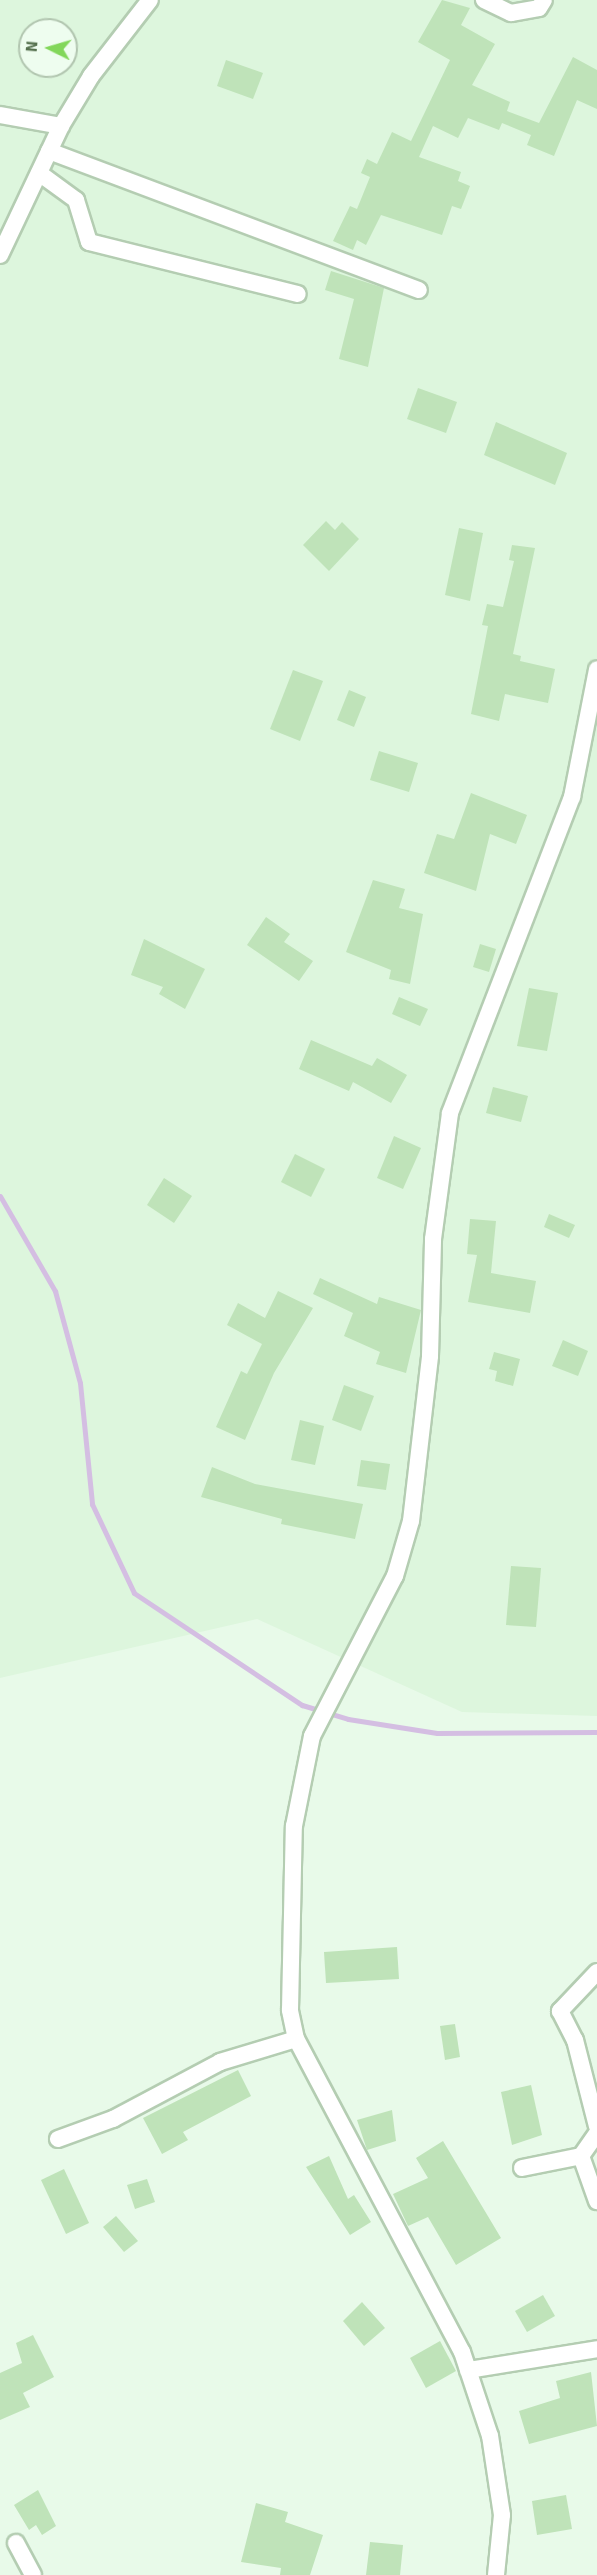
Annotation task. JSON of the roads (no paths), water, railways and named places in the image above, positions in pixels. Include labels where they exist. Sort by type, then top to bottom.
[{"type":"street","points":[[0,255],[61,126],[90,76],[150,0]]},
{"type":"street","points":[[484,0],[511,14],[539,8],[544,0]]},
{"type":"street","points":[[0,115],[61,126]]},
{"type":"street","points":[[49,151],[419,290]]},
{"type":"street","points":[[39,173],[76,200],[89,242],[298,294]]},
{"type":"street","points":[[496,2575],[502,2515],[490,2436],[468,2370],[296,2039],[290,2010],[294,1826],[316,1725],[326,1701],[395,1576],[411,1521],[430,1356],[437,1195],[450,1113],[572,797],[597,669]]},
{"type":"street","points":[[597,1972],[560,2011],[575,2040],[597,2127]]},
{"type":"street","points":[[58,2139],[113,2119],[220,2062],[296,2039]]},
{"type":"street","points":[[522,2168],[581,2156],[597,2133]]},
{"type":"street","points":[[581,2156],[597,2201]]},
{"type":"street","points":[[468,2370],[597,2349]]},
{"type":"street","points":[[16,2543],[33,2575]]},
{"type":"waterway","points":[[0,1196],[55,1291],[80,1383],[92,1504],[134,1593],[302,1705],[348,1719],[437,1733],[597,1732]]}]
